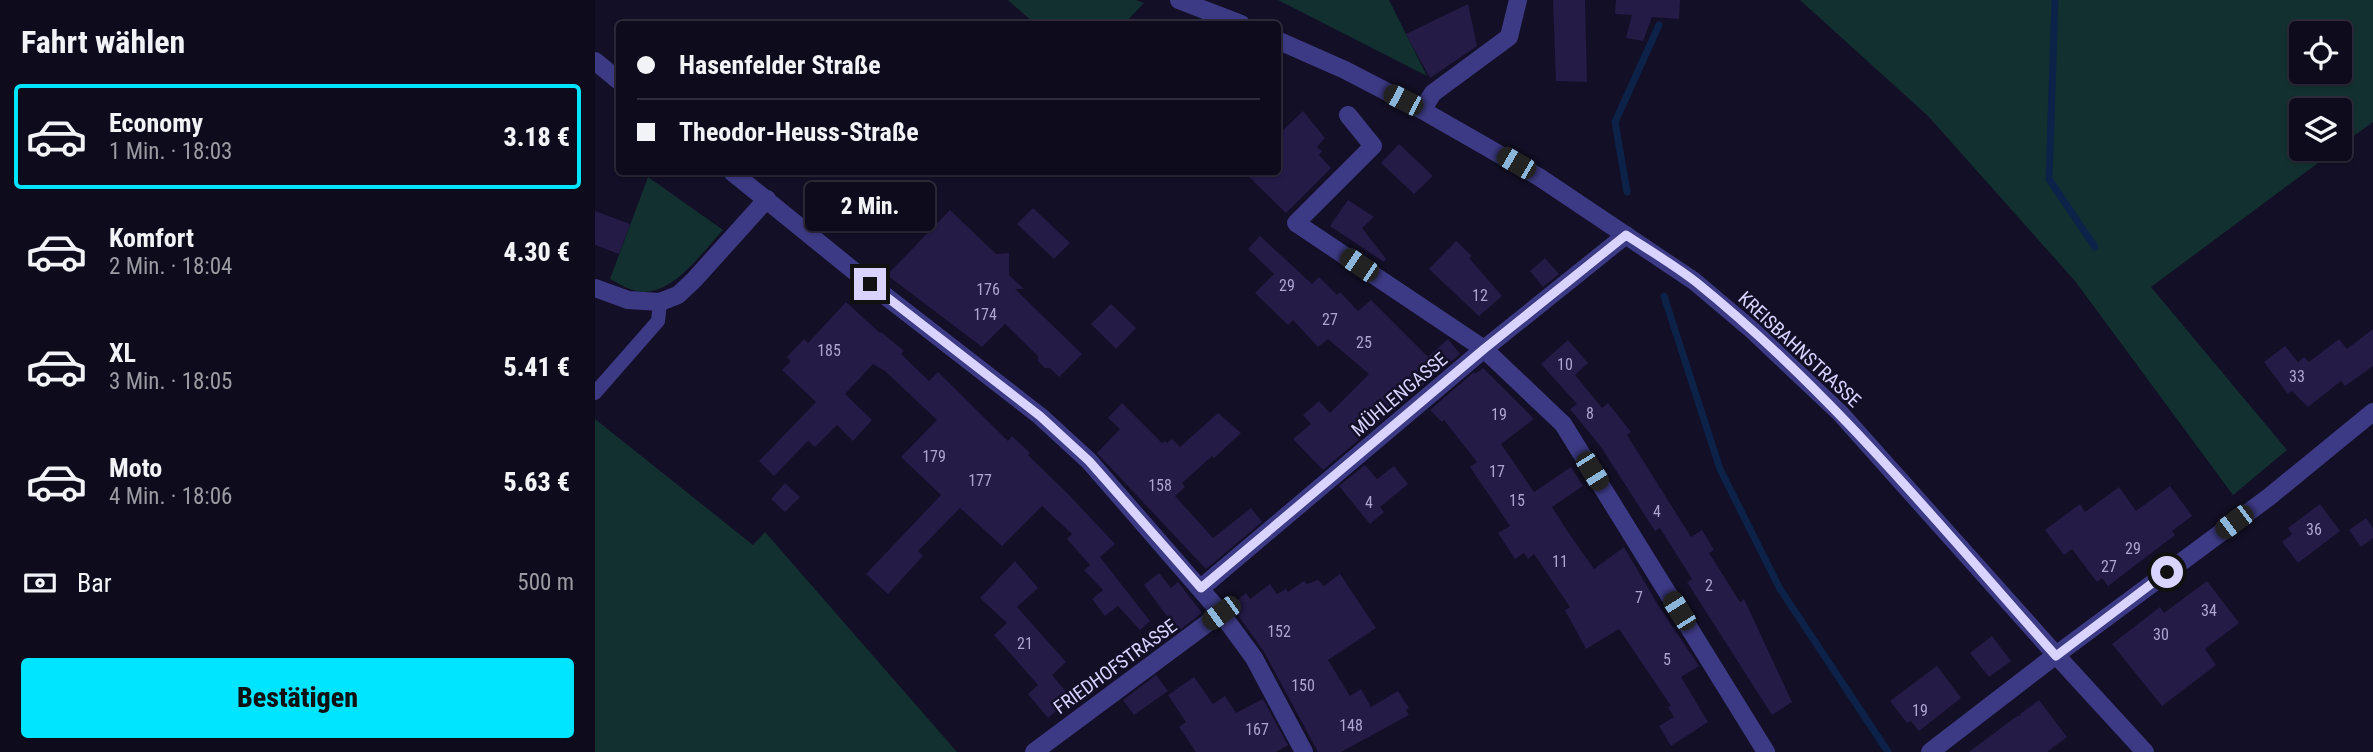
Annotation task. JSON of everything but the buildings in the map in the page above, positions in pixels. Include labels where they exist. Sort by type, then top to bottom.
[{"type":"street","points":[[1178,0],[1233,21]]},
{"type":"street","points":[[1422,110],[1433,93],[1509,37],[1518,0]]},
{"type":"street","name":"KREISBAHNSTRASSE","points":[[1281,42],[1345,70],[1422,110],[1539,177],[1694,281],[1752,330],[1840,412],[2056,656],[2145,752]]},
{"type":"street","points":[[595,61],[616,78]]},
{"type":"street","points":[[1348,116],[1373,146],[1296,223],[1484,349],[1563,424],[1766,752]]},
{"type":"street","points":[[736,175],[870,284],[1040,416],[1089,461],[1221,613],[1254,658],[1304,752]]},
{"type":"street","points":[[595,288],[628,300],[660,302],[678,295],[767,199]]},
{"type":"street","name":"MÜHLENGASSE","points":[[1201,588],[1484,349],[1626,235]]},
{"type":"street","points":[[1930,752],[2269,497],[2373,412]]},
{"type":"street","name":"FRIEDHOFSTRASSE","points":[[1034,752],[1221,613]]},
{"type":"lane","points":[[595,393],[658,321],[660,302]]},
{"type":"green space","points":[[1008,0],[1136,0],[1144,3],[1127,21],[1032,21]]},
{"type":"green space","points":[[1278,0],[1389,0],[1427,76]]},
{"type":"green space","points":[[1800,0],[2373,0],[2373,122],[2352,137],[2352,98],[2289,98],[2289,161],[2321,161],[2151,287],[2287,450],[2233,495],[2075,281],[1928,116]]},
{"type":"green space","points":[[648,177],[723,230],[685,272],[661,288],[649,292],[636,291],[610,279]]},
{"type":"green space","points":[[595,419],[753,545],[765,532],[957,752],[595,752]]},
{"type":"waterway","points":[[2055,0],[2049,179],[2095,247]]},
{"type":"waterway","points":[[1627,192],[1615,122],[1659,25]]},
{"type":"waterway","points":[[1664,296],[1720,469],[1780,589],[1888,752]]},
{"type":"route","points":[[870,284],[1040,416],[1089,461],[1201,588],[1484,349],[1626,235],[1694,281],[1752,330],[1840,412],[2056,656],[2167,572]]}]
